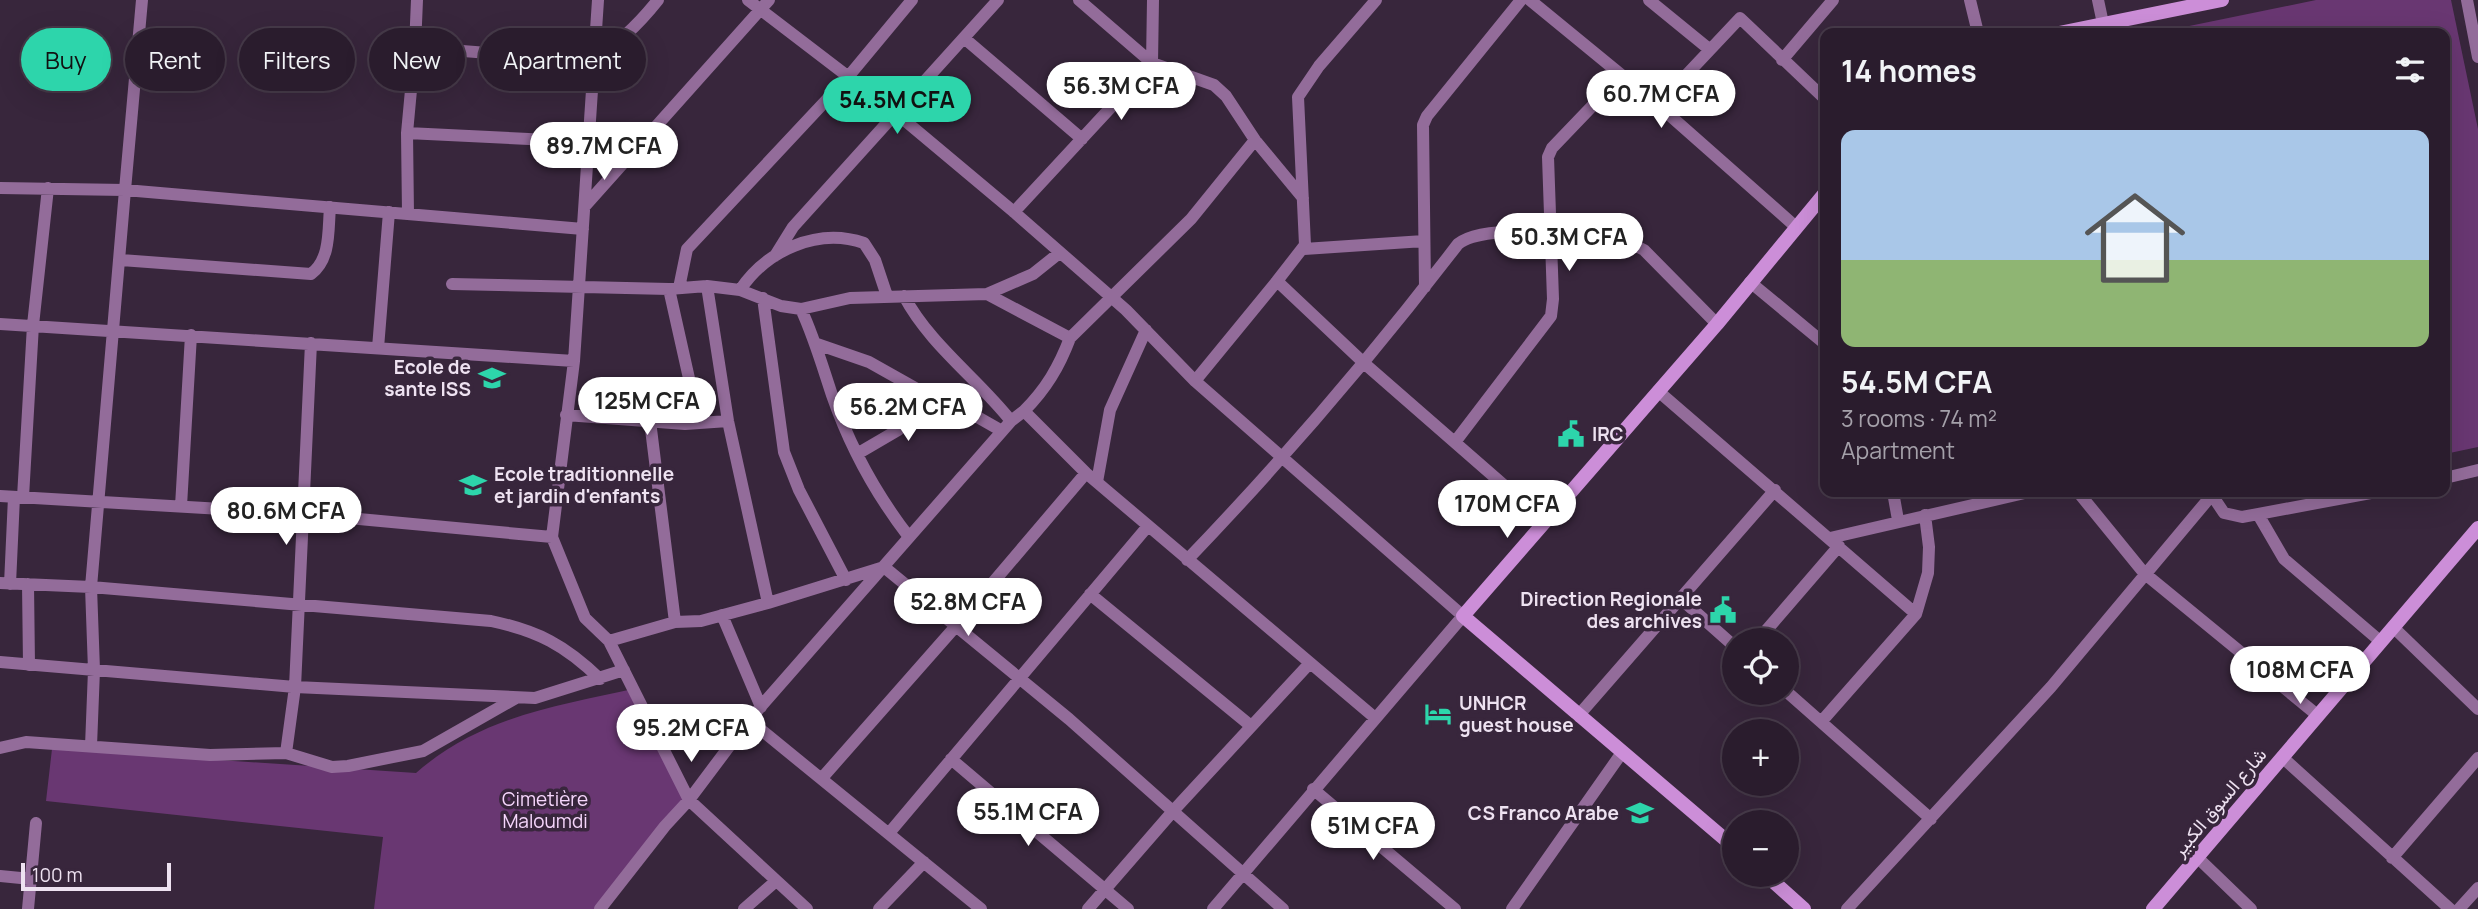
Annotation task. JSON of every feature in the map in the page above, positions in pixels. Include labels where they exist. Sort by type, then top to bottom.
[{"type":"street","points":[[91,746],[94,670],[92,587],[97,501],[115,329],[142,0]]},
{"type":"street","points":[[416,28],[417,0]]},
{"type":"street","points":[[597,28],[598,0]]},
{"type":"street","points":[[632,28],[658,0]]},
{"type":"street","points":[[748,0],[765,5],[1013,212],[1146,330],[1195,381],[1621,754],[1722,837]]},
{"type":"street","points":[[699,423],[674,288],[687,249],[848,77],[912,0]]},
{"type":"street","points":[[775,256],[793,227],[998,0]]},
{"type":"street","points":[[1079,0],[1152,63],[1214,85],[1226,96],[1255,140],[1303,198]]},
{"type":"street","points":[[1013,212],[1152,63],[1153,0]]},
{"type":"street","points":[[1195,381],[1304,249],[1298,97],[1319,66],[1376,0]]},
{"type":"street","points":[[1425,286],[1423,125],[1521,0]]},
{"type":"street","points":[[1530,0],[1658,105],[1796,228]]},
{"type":"street","points":[[1649,0],[1709,49]]},
{"type":"street","points":[[1782,60],[1833,0]]},
{"type":"street","points":[[1970,0],[1977,28]]},
{"type":"street","points":[[2098,0],[2104,28]]},
{"type":"street","points":[[2108,28],[2222,0]]},
{"type":"street","points":[[2467,0],[2478,57]]},
{"type":"street","points":[[585,206],[765,5]]},
{"type":"street","points":[[1658,105],[1740,18],[1820,94]]},
{"type":"street","points":[[964,38],[1082,139]]},
{"type":"street","points":[[1455,442],[1551,316],[1547,167],[1552,148],[1621,76]]},
{"type":"street","points":[[408,214],[407,133],[411,91]]},
{"type":"street","points":[[594,91],[574,361],[552,537],[586,618],[609,641],[689,800],[807,909]]},
{"type":"street","points":[[407,133],[590,142]]},
{"type":"street","points":[[600,909],[665,826],[689,800],[749,720],[1002,431],[1043,393],[1061,363],[1070,338],[1191,219],[1255,140]]},
{"type":"street","points":[[0,188],[125,190],[583,229]]},
{"type":"street","points":[[48,188],[33,325],[19,497],[5,583],[92,587],[491,621],[527,628],[581,660],[600,679]]},
{"type":"street","points":[[1213,909],[1374,717],[1717,324],[1820,199]]},
{"type":"street","points":[[121,260],[311,274],[320,267],[325,256],[330,207]]},
{"type":"street","points":[[378,348],[389,212]]},
{"type":"street","points":[[1187,560],[1284,458],[1365,364],[1458,244],[1472,236],[1550,231],[1615,240],[1644,250],[1717,324]]},
{"type":"street","points":[[740,290],[752,271],[775,256],[813,239],[851,239],[864,243],[869,249],[887,296]]},
{"type":"street","points":[[1304,249],[1424,240]]},
{"type":"street","points":[[452,284],[579,288],[707,286],[740,290],[781,306],[801,309],[823,302],[887,296],[987,294],[1032,275],[1058,254]]},
{"type":"street","points":[[1277,281],[1365,364],[1546,522]]},
{"type":"street","points":[[1750,282],[1820,340]]},
{"type":"street","points":[[707,286],[728,421],[768,603]]},
{"type":"street","points":[[987,294],[1070,338]]},
{"type":"street","points":[[904,296],[924,329],[990,394],[1011,421]]},
{"type":"street","points":[[763,298],[786,461],[846,580]]},
{"type":"street","points":[[801,309],[817,344],[832,395],[856,454],[874,489],[909,537]]},
{"type":"street","points":[[0,324],[115,329],[574,361]]},
{"type":"street","points":[[1097,482],[1110,410],[1146,330]]},
{"type":"street","points":[[181,506],[191,335]]},
{"type":"street","points":[[286,753],[295,687],[311,343]]},
{"type":"street","points":[[817,344],[869,362],[933,398],[951,402],[1002,431]]},
{"type":"street","points":[[1658,391],[1916,614]]},
{"type":"street","points":[[856,454],[898,430],[933,398]]},
{"type":"street","points":[[1024,411],[1086,473],[1374,717]]},
{"type":"street","points":[[566,415],[699,423],[728,421]]},
{"type":"street","points":[[650,421],[675,622]]},
{"type":"street","points":[[2450,477],[2478,470]]},
{"type":"street","points":[[822,778],[1086,473]]},
{"type":"street","points":[[1578,716],[1775,490]]},
{"type":"street","points":[[0,496],[305,514],[552,537]]},
{"type":"street","points":[[1894,497],[1898,520]]},
{"type":"street","points":[[1966,497],[1968,505]]},
{"type":"street","points":[[1767,628],[1835,542],[1898,520],[2006,497]]},
{"type":"street","points":[[2082,497],[2144,573],[2316,714]]},
{"type":"street","points":[[1847,909],[2051,687],[2208,497]]},
{"type":"street","points":[[2213,497],[2224,513],[2242,517],[2352,497]]},
{"type":"street","points":[[1821,722],[1916,614],[1928,573],[1929,547],[1925,515]]},
{"type":"street","points":[[2259,516],[2284,559],[2380,641]]},
{"type":"street","points":[[890,832],[1148,526]]},
{"type":"street","name":"شارع السوق الكبير","points":[[2153,909],[2316,714],[2478,528]]},
{"type":"street","points":[[609,641],[675,622],[701,621],[768,603],[884,567]]},
{"type":"street","points":[[884,567],[1019,677],[1174,810],[1283,909]]},
{"type":"street","points":[[28,584],[29,665]]},
{"type":"street","points":[[1090,594],[1251,726]]},
{"type":"street","points":[[1681,599],[1722,635]]},
{"type":"street","points":[[722,615],[761,707]]},
{"type":"street","points":[[2393,627],[2478,709]]},
{"type":"street","points":[[0,663],[295,687],[535,698],[560,693],[624,670]]},
{"type":"street","points":[[1088,909],[1106,892],[1174,810],[1309,664]]},
{"type":"street","points":[[0,748],[26,742],[210,755],[286,753],[332,767],[423,751],[517,697]]},
{"type":"street","points":[[1799,703],[1931,820]]},
{"type":"street","points":[[749,720],[890,832],[981,909]]},
{"type":"street","points":[[1512,909],[1621,754]]},
{"type":"street","points":[[2282,757],[2450,909]]},
{"type":"street","points":[[2392,858],[2478,758]]},
{"type":"street","points":[[951,759],[1128,909]]},
{"type":"street","points":[[1313,789],[1455,909]]},
{"type":"street","points":[[28,909],[36,823]]},
{"type":"street","points":[[2198,858],[2251,909]]},
{"type":"street","points":[[879,909],[924,862]]},
{"type":"street","points":[[0,876],[31,879]]},
{"type":"street","points":[[744,909],[776,881]]},
{"type":"street","points":[[1779,887],[1804,909]]},
{"type":"street","points":[[2459,909],[2478,888]]},
{"type":"green space","points":[[2316,0],[2451,0],[2478,129],[2478,447],[2450,453],[2450,28],[2179,28]]},
{"type":"green space","name":"Cimetière Maloumdi","points":[[637,688],[684,798],[595,909],[374,909],[383,837],[46,801],[52,749],[416,773],[467,738],[493,726],[549,708]]},
{"type":"place","name":"Ecole de sante ISS","points":[[492,378]]},
{"type":"place","name":"IRC","points":[[1571,434]]},
{"type":"place","name":"Ecole traditionnelle et jardin d'enfants","points":[[473,485]]},
{"type":"place","name":"Direction Regionale des archives","points":[[1723,610]]},
{"type":"place","name":"UNHCR guest house","points":[[1438,714]]},
{"type":"place","name":"CS Franco Arabe","points":[[1640,813]]}]
